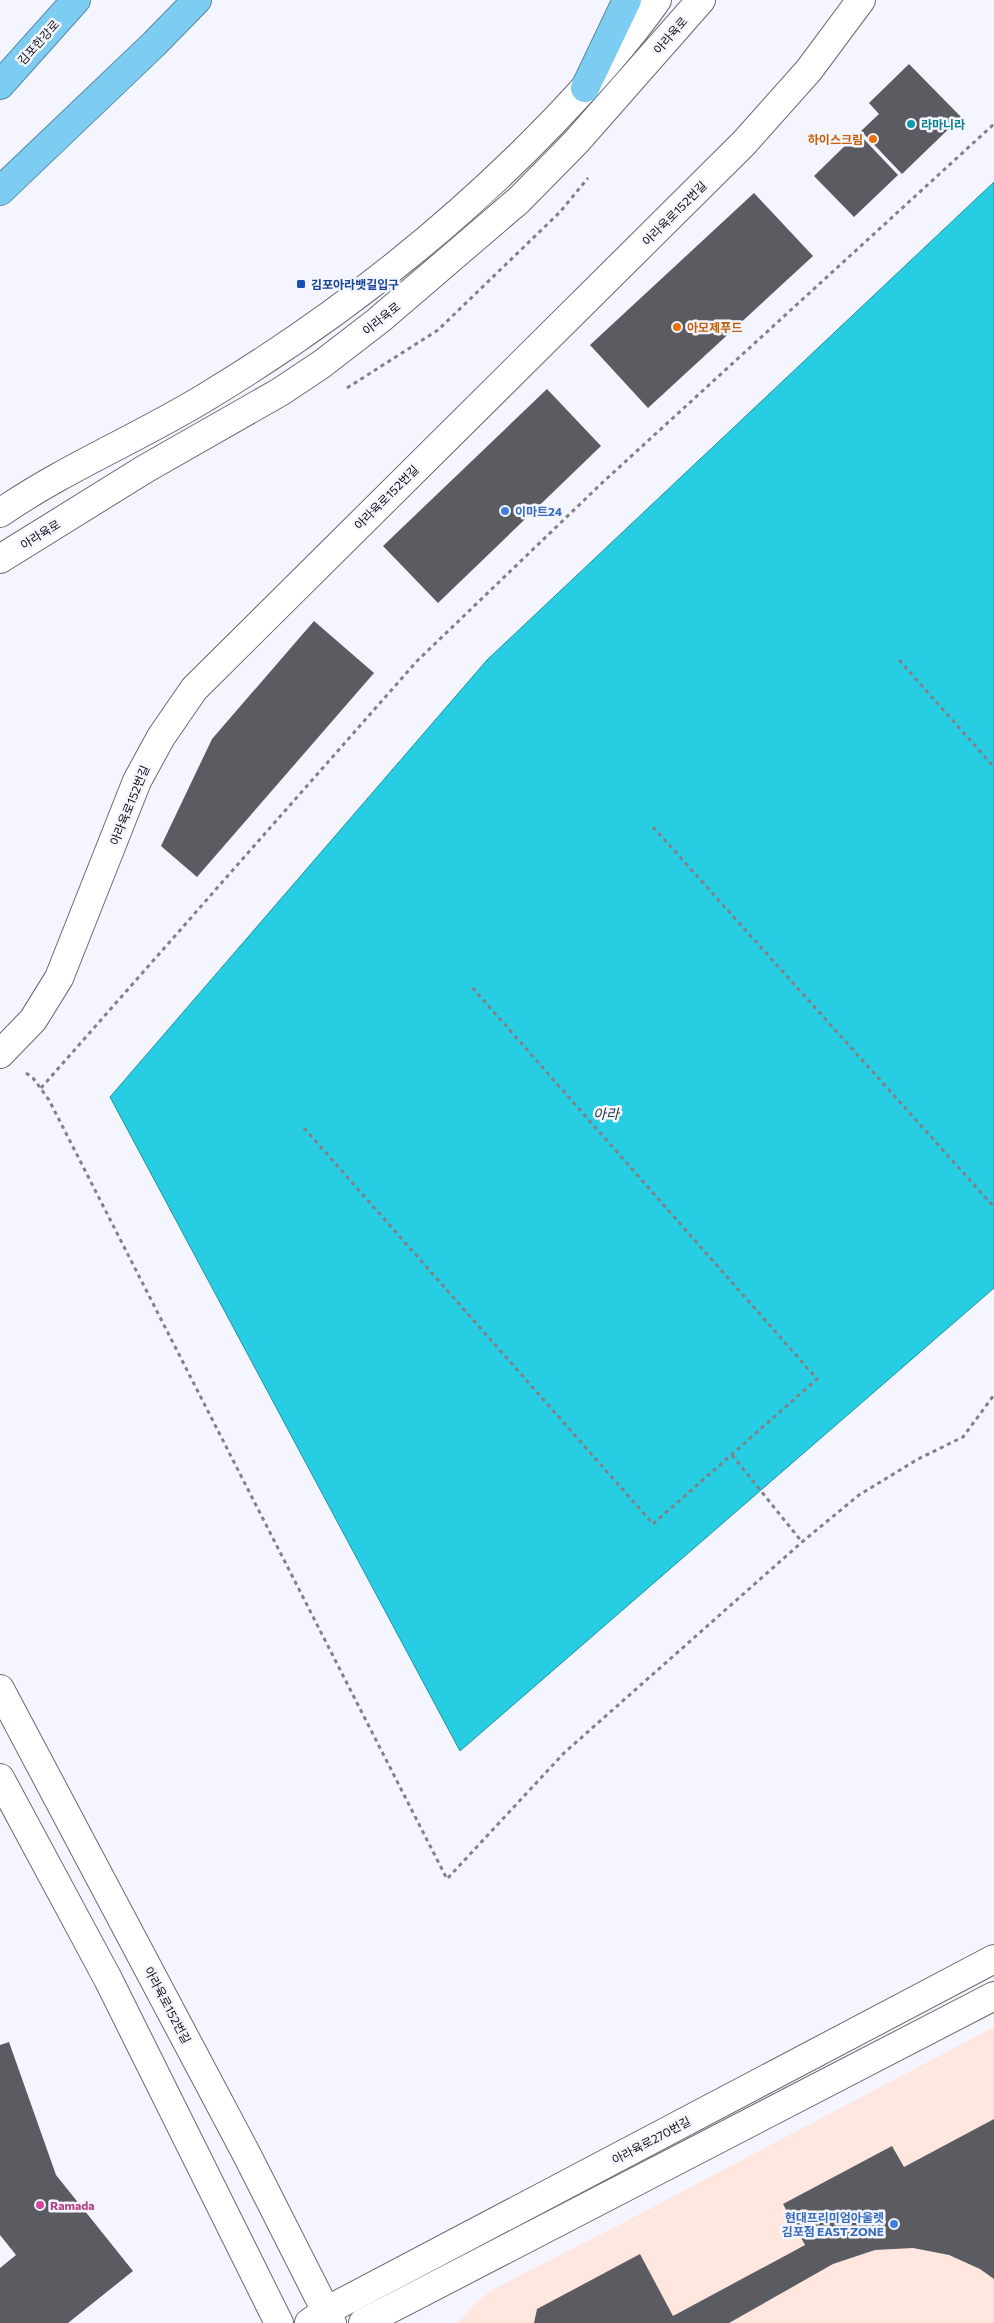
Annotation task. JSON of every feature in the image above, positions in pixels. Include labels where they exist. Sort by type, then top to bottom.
[{"type":"highway","name":"김포한강로","points":[[0,85],[76,0]]},
{"type":"highway","points":[[0,191],[154,44],[197,0]]},
{"type":"highway","points":[[585,88],[643,6]]},
{"type":"street","name":"아라육로","points":[[0,559],[145,469],[280,392],[322,364],[379,320],[519,200],[576,142],[701,0]]},
{"type":"street","name":"아라육로152번길","points":[[0,1054],[29,1026],[51,994],[63,970],[141,774],[161,737],[194,690],[744,143],[808,70],[861,0]]},
{"type":"street","points":[[0,513],[87,460],[204,398],[322,321],[450,219],[512,165],[585,88]]},
{"type":"street","name":"아라육로152번길","points":[[0,1689],[247,2155],[322,2319]]},
{"type":"street","points":[[0,1778],[108,1979],[279,2323]]},
{"type":"street","name":"아라육로270번길","points":[[322,2319],[994,1959]]},
{"type":"street","points":[[363,2323],[994,1996]]},
{"type":"path","points":[[41,1088],[416,661],[603,482],[994,124]]},
{"type":"path","points":[[899,660],[994,766]]},
{"type":"path","points":[[653,826],[994,1207]]},
{"type":"path","points":[[304,1128],[653,1524],[817,1379],[470,985]]},
{"type":"path","points":[[25,1072],[41,1088],[54,1109],[447,1879],[564,1753],[802,1542],[859,1496],[918,1459],[963,1437],[994,1395]]},
{"type":"path","points":[[732,1455],[802,1542]]},
{"type":"shaded area","points":[[994,2027],[994,2323],[458,2323],[474,2304],[494,2289]]},
{"type":"water","name":"아라","points":[[994,182],[994,1288],[460,1751],[110,1097],[487,660]]},
{"type":"building","name":"라마니라","points":[[909,64],[961,117],[902,174],[861,131],[879,114],[869,103]]},
{"type":"building","points":[[858,133],[898,175],[854,217],[814,176]]},
{"type":"building","points":[[754,193],[813,256],[648,408],[590,345]]},
{"type":"building","points":[[547,389],[601,446],[438,603],[383,546]]},
{"type":"building","points":[[314,621],[374,673],[197,877],[161,846],[212,739]]},
{"type":"building","name":"Ramada","points":[[9,2042],[56,2175],[133,2271],[68,2323],[0,2323],[0,2268],[16,2255],[0,2235],[0,2045]]},
{"type":"building","name":"현대프리미엄아울렛 김포점 EAST ZONE","points":[[994,2119],[994,2279],[980,2269],[949,2255],[913,2248],[875,2250],[833,2264],[729,2323],[534,2323],[537,2309],[640,2254],[673,2316],[805,2245],[783,2204],[892,2146],[904,2167]]},
{"type":"place","name":"라마니라","points":[[911,124]]},
{"type":"place","name":"하이스크림","points":[[873,139]]},
{"type":"place","name":"김포아라뱃길입구","points":[[301,284]]},
{"type":"place","name":"아모제푸드","points":[[677,327]]},
{"type":"place","name":"이마트24","points":[[505,511]]},
{"type":"place","name":"Ramada","points":[[40,2205]]},
{"type":"place","name":"현대프리미엄아울렛 김포점 EAST ZONE","points":[[894,2224]]}]
